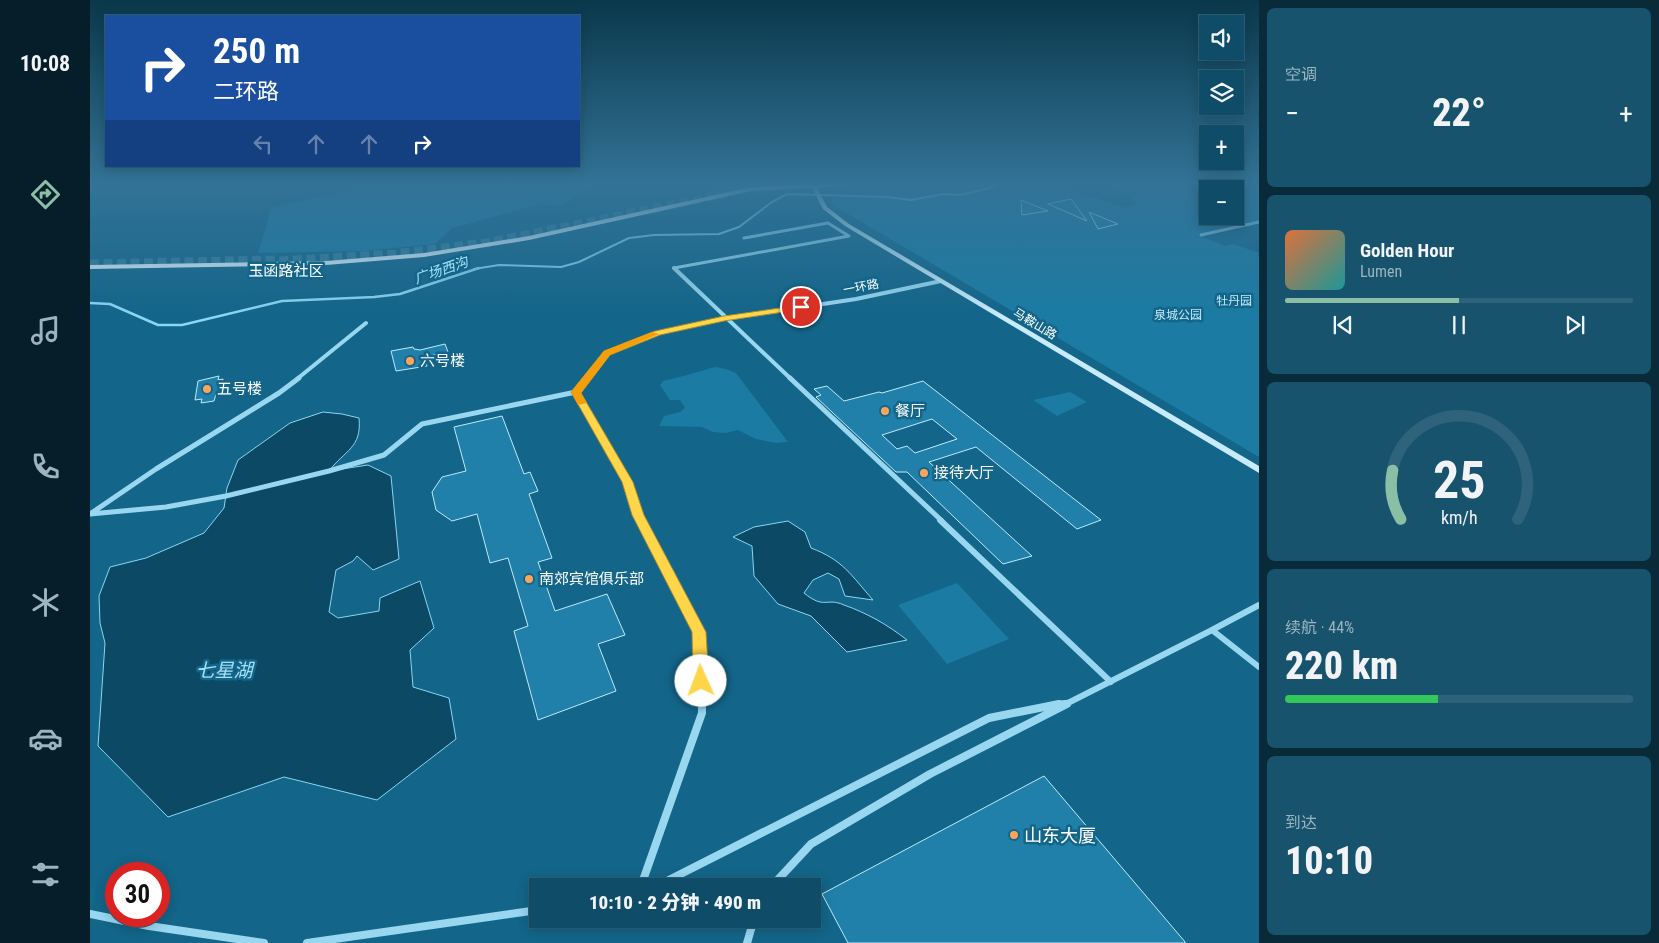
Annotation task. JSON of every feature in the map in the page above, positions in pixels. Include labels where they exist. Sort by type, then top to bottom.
[{"type":"main road","points":[[90,262],[331,257],[434,247],[525,234],[552,228]]},
{"type":"main road","points":[[90,267],[326,262],[424,255],[529,238],[574,228]]},
{"type":"main road","name":"马鞍山路","points":[[852,228],[1259,470]]},
{"type":"street","points":[[744,238],[800,228]]},
{"type":"street","points":[[836,228],[849,236],[674,268],[725,319],[1111,682]]},
{"type":"street","points":[[1201,235],[1232,228]]},
{"type":"street","name":"一环路","points":[[576,392],[607,353],[658,333],[725,319],[856,299],[941,281]]},
{"type":"street","points":[[90,514],[156,469],[279,393],[318,364],[366,323]]},
{"type":"street","points":[[90,514],[175,506],[329,472],[384,455],[422,424],[576,392],[628,482],[638,515],[699,632],[702,713],[644,878]]},
{"type":"street","points":[[778,878],[811,844],[930,774],[1259,605]]},
{"type":"street","points":[[1212,630],[1259,667]]},
{"type":"street","points":[[673,878],[989,718],[1073,701]]},
{"type":"street","points":[[307,943],[529,911]]},
{"type":"street","points":[[90,914],[149,926],[264,943]]},
{"type":"street","points":[[747,943],[751,928]]},
{"type":"green space","points":[[266,228],[452,228],[435,244],[364,251],[258,253]]},
{"type":"green space","name":"泉城公园","points":[[872,228],[1226,228],[1198,235],[1225,246],[1233,244],[1259,253],[1259,457]]},
{"type":"green space","points":[[715,367],[736,373],[788,442],[776,443],[756,439],[738,430],[726,433],[713,432],[702,427],[659,426],[664,416],[680,412],[685,408],[680,400],[670,400],[660,385],[663,381]]},
{"type":"green space","points":[[1070,392],[1087,402],[1057,416],[1033,400]]},
{"type":"green space","points":[[957,583],[1009,639],[947,664],[898,605]]},
{"type":"water","name":"七星湖","points":[[323,412],[359,418],[358,436],[355,442],[329,471],[368,465],[391,476],[399,559],[373,570],[357,556],[353,561],[336,570],[329,612],[338,618],[379,611],[380,598],[420,581],[434,628],[410,650],[413,687],[449,698],[456,739],[377,800],[284,777],[168,817],[98,746],[105,643],[100,623],[99,596],[110,567],[146,558],[204,533],[224,508],[227,488],[238,460],[290,423]]},
{"type":"water","points":[[788,521],[805,532],[811,548],[831,558],[846,569],[873,600],[845,596],[839,579],[828,573],[813,580],[804,593],[817,601],[838,603],[861,612],[885,624],[907,640],[847,652],[811,616],[778,604],[754,576],[752,546],[733,537],[754,527]]},
{"type":"building","name":"六号楼","points":[[445,344],[448,352],[424,357],[427,366],[396,371],[391,351],[413,347],[420,350]]},
{"type":"building","name":"五号楼","points":[[219,376],[218,380],[223,379],[222,393],[216,394],[214,401],[201,403],[202,399],[195,400],[198,381]]},
{"type":"building","name":"接待大厅","points":[[923,381],[1101,520],[1077,529],[976,447],[929,462],[1032,556],[1003,564],[907,472],[896,472],[816,397],[821,395],[814,389],[827,386],[844,401],[879,392],[882,393]],"holes":[[[932,419],[957,439],[915,453],[907,446],[897,449],[882,435]]]},
{"type":"building","name":"南郊宾馆俱乐部","points":[[502,416],[524,474],[530,472],[538,491],[529,494],[552,558],[538,562],[555,611],[607,594],[625,635],[598,644],[616,691],[538,720],[514,631],[528,626],[508,558],[490,563],[477,514],[452,521],[436,510],[432,492],[442,477],[466,471],[454,427]]},
{"type":"building","name":"山东大厦","points":[[1044,776],[1186,943],[848,943],[822,894]]},
{"type":"waterway","name":"广场西沟","points":[[478,268],[499,265],[561,267],[579,262],[629,238],[654,235],[719,234],[736,228]]},
{"type":"waterway","name":"广场西沟","points":[[90,303],[110,304],[158,325],[182,325],[282,301],[400,294],[478,268]]},
{"type":"tunnel","points":[[266,262],[395,254],[492,242],[560,228]]},
{"type":"tunnel","points":[[90,264],[276,260]]},
{"type":"slow traffic","points":[[582,403],[576,392],[607,353],[655,334]]},
{"type":"place","name":"六号楼","points":[[410,361]]},
{"type":"place","name":"五号楼","points":[[207,389]]},
{"type":"place","name":"餐厅","points":[[885,411]]},
{"type":"place","name":"接待大厅","points":[[924,473]]},
{"type":"place","name":"南郊宾馆俱乐部","points":[[529,579]]},
{"type":"place","name":"山东大厦","points":[[1014,835]]},
{"type":"district","name":"玉函路社区","points":[[286,271]]},
{"type":"route","points":[[701,681],[699,632],[638,515],[628,482],[576,392],[607,353],[658,333],[724,319],[801,307]]},
{"type":"park label","name":"牡丹园","points":[[1234,301]]}]
